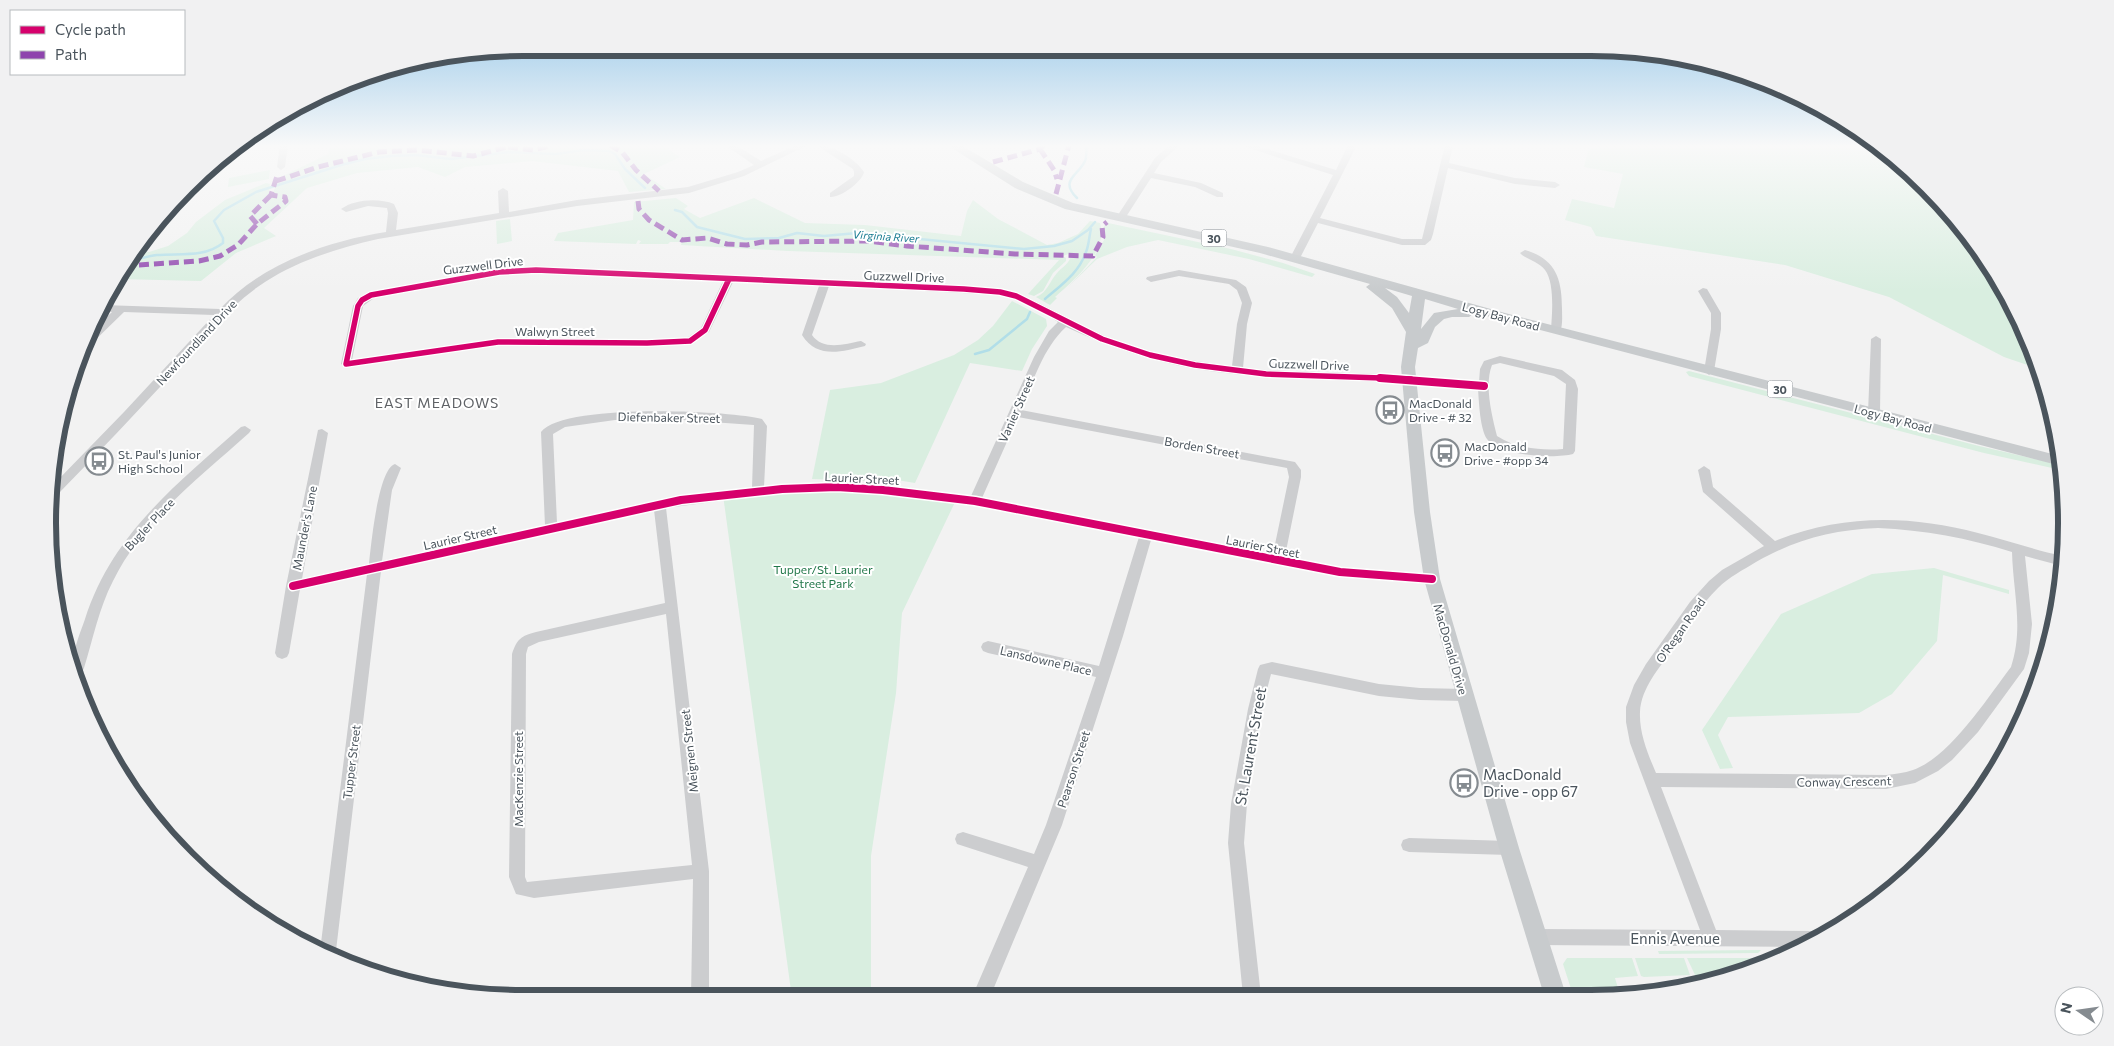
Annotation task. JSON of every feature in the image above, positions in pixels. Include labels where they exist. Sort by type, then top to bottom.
[{"type":"main road","name":"Logy Bay Road","points":[[1040,194],[1070,206],[1295,258],[1500,316],[2054,459]]},
{"type":"main road","points":[[1345,273],[1356,281],[1384,292],[1393,299],[1400,307],[1412,330]]},
{"type":"main road","name":"MacDonald Drive","points":[[1418,293],[1410,346],[1408,379],[1422,512],[1432,579],[1509,848],[1553,990]]},
{"type":"main road","points":[[1410,346],[1423,340],[1429,323],[1443,314],[1462,312],[1500,316]]},
{"type":"street","points":[[503,194],[504,215]]},
{"type":"street","name":"Newfoundland Drive","points":[[57,488],[128,416],[222,312],[261,280],[288,265],[344,244],[391,234],[586,202],[656,194]]},
{"type":"street","points":[[1116,216],[1133,194]]},
{"type":"street","points":[[1295,258],[1328,194]]},
{"type":"street","points":[[1314,219],[1402,242],[1422,243],[1426,240],[1428,234],[1437,194]]},
{"type":"street","points":[[346,209],[383,202],[391,206],[393,213],[391,234]]},
{"type":"street","points":[[1525,253],[1542,262],[1552,273],[1556,295],[1556,330]]},
{"type":"street","name":"Guzzwell Drive","points":[[346,364],[356,311],[362,300],[377,293],[510,271],[1000,292],[1026,300],[1065,322],[1102,339],[1150,355],[1196,365],[1237,371],[1310,376],[1434,380],[1484,386]]},
{"type":"street","points":[[1151,279],[1180,273],[1232,282],[1242,289],[1248,303],[1242,324],[1237,371]]},
{"type":"street","name":"Walwyn Street","points":[[346,364],[498,342],[647,343],[690,341],[705,330],[729,280]]},
{"type":"street","points":[[825,284],[807,335],[811,343],[820,348],[834,349],[861,344]]},
{"type":"street","points":[[1704,291],[1716,313],[1716,329],[1709,371]]},
{"type":"street","points":[[109,308],[222,312]]},
{"type":"street","points":[[98,331],[120,309]]},
{"type":"street","name":"Vanier Street","points":[[976,501],[1046,345],[1065,322]]},
{"type":"street","points":[[1874,413],[1876,339]]},
{"type":"street","points":[[1500,359],[1558,373],[1566,377],[1571,383],[1572,389],[1568,451],[1563,454],[1553,454],[1511,448],[1496,442],[1490,432],[1484,386],[1485,366],[1492,360],[1500,359]]},
{"type":"street","name":"Borden Street","points":[[1015,413],[1291,465],[1295,470],[1295,478],[1278,560]]},
{"type":"street","name":"Diefenbaker Street","points":[[551,527],[547,432],[558,425],[601,417],[635,415],[758,422],[761,426],[758,492]]},
{"type":"street","name":"Bugler Place","points":[[78,664],[105,582],[120,556],[154,515],[244,430]]},
{"type":"street","name":"Maunder's Lane","points":[[282,654],[322,433]]},
{"type":"street","name":"Tupper Street","points":[[329,947],[375,568],[386,490],[395,468]]},
{"type":"street","points":[[1704,470],[1707,489],[1773,546]]},
{"type":"street","name":"Laurier Street","points":[[293,586],[551,527],[702,497],[810,488],[857,488],[976,501],[1365,576],[1432,579]]},
{"type":"street","name":"Meignen Street","points":[[660,505],[701,871],[700,990]]},
{"type":"street","name":"O'Regan Road","points":[[1711,938],[1637,743],[1632,723],[1634,702],[1644,682],[1699,600],[1720,578],[1773,546],[1800,535],[1833,526],[1899,524],[1966,534],[2056,559]]},
{"type":"street","name":"Pearson Street","points":[[984,990],[1039,863],[1070,782],[1146,534]]},
{"type":"street","name":"Conway Crescent","points":[[1651,780],[1886,782],[1920,774],[1943,759],[1957,746],[2017,668],[2022,658],[2027,624],[2018,550]]},
{"type":"street","name":"MacKenzie Street","points":[[672,607],[536,637],[527,640],[520,648],[517,877],[522,889],[534,890],[701,871]]},
{"type":"street","name":"Lansdowne Place","points":[[988,647],[1104,673]]},
{"type":"street","name":"St. Laurent Street","points":[[1251,990],[1236,843],[1239,804],[1255,709],[1265,669],[1279,669],[1379,690],[1420,694],[1464,695]]},
{"type":"street","points":[[962,839],[1039,863]]},
{"type":"street","points":[[1409,845],[1509,848]]},
{"type":"street","name":"Ennis Avenue","points":[[1536,937],[1803,939]]},
{"type":"green space","points":[[240,194],[301,194],[264,228],[276,236],[236,253],[201,281],[126,279],[144,251],[149,252],[168,246],[187,233],[196,222],[225,200]]},
{"type":"green space","points":[[1618,194],[1922,194],[1942,215],[1979,264],[2010,317],[2030,366],[2004,357],[1889,297],[1785,265],[1596,236],[1591,227],[1565,220],[1572,199],[1614,208]]},
{"type":"green space","points":[[676,198],[688,206],[684,209],[700,218],[754,198],[805,223],[865,225],[961,236],[967,211],[973,200],[998,219],[1047,245],[1058,243],[1078,234],[1090,221],[1100,223],[1101,234],[1095,254],[1088,264],[1055,297],[1057,298],[1050,305],[1036,297],[1046,290],[1057,273],[1069,261],[1068,254],[1063,256],[1066,258],[1066,261],[1053,273],[1043,291],[1034,296],[1028,294],[1059,260],[788,251],[681,245],[682,242],[639,244],[641,241],[638,240],[636,244],[554,241],[558,233],[633,220],[634,202]]},
{"type":"green space","points":[[510,219],[512,241],[497,244],[496,221]]},
{"type":"green space","points":[[1108,223],[1231,249],[1315,274],[1312,277],[1249,259],[1158,240],[1127,247],[1097,259],[1068,287],[1097,257],[1095,255],[1104,240],[1104,226]]},
{"type":"green space","points":[[1012,301],[1046,319],[1047,326],[1032,349],[1022,371],[970,363],[915,483],[897,480],[896,482],[812,479],[830,390],[881,383],[954,355],[978,340],[993,326]]},
{"type":"green space","points":[[1689,371],[1979,446],[2054,463],[2055,469],[1984,453],[1689,376],[1686,372]]},
{"type":"green space","name":"Tupper/St. Laurier Street Park","points":[[810,488],[957,498],[902,613],[896,693],[871,856],[871,990],[791,990],[723,495]]},
{"type":"green space","points":[[1934,568],[2009,590],[2009,594],[1943,575],[1937,641],[1892,694],[1859,713],[1728,717],[1718,735],[1733,768],[1720,769],[1702,730],[1781,614],[1872,574]]},
{"type":"green space","points":[[1761,950],[1758,953],[1659,954],[1658,951]]},
{"type":"green space","points":[[1567,958],[1632,958],[1638,976],[1615,978],[1618,989],[1571,990],[1563,964]]},
{"type":"green space","points":[[1635,958],[1684,958],[1690,975],[1644,977],[1641,976]]},
{"type":"green space","points":[[1687,958],[1759,958],[1712,974],[1696,977]]},
{"type":"waterway","name":"Virginia River","points":[[139,259],[157,255],[200,253],[216,248],[223,243],[223,238],[214,221],[224,210],[253,194]]},
{"type":"waterway","name":"Virginia River","points":[[1074,194],[1077,198]]},
{"type":"waterway","name":"Virginia River","points":[[675,210],[682,212],[697,227],[745,239],[779,238],[797,233],[824,236],[857,233],[1024,249],[1054,246],[1072,241],[1088,230],[1095,222]]},
{"type":"waterway","points":[[1045,299],[1069,278],[1079,266],[1087,249],[1091,229]]},
{"type":"waterway","points":[[975,354],[989,350],[1027,319],[1030,312]]},
{"type":"marked path","points":[[134,265],[199,261],[220,256],[238,245],[257,224],[286,201],[285,197],[271,194]]},
{"type":"marked path","points":[[257,224],[250,216],[271,195]]},
{"type":"marked path","points":[[638,201],[639,209],[649,220],[682,240],[707,238],[727,244],[747,245],[762,242],[868,241],[907,246],[1015,254],[1093,256],[1103,237],[1102,226],[1107,222]]},
{"type":"cycle path","points":[[729,279],[705,330],[690,341],[647,343],[498,342],[346,364],[358,306],[362,300],[371,295],[499,272],[536,270],[964,289],[1000,292],[1016,296],[1045,309],[1065,322],[1102,339],[1150,355],[1195,365],[1266,374],[1408,379],[1484,386]]},
{"type":"cycle path","points":[[293,586],[681,500],[782,489],[837,487],[883,490],[975,501],[1340,572],[1432,579]]},
{"type":"place","name":"MacDonald Drive - # 32","points":[[1390,410]]},
{"type":"place","name":"MacDonald Drive - #opp 34","points":[[1445,453]]},
{"type":"place","name":"St. Paul's Junior High School","points":[[99,461]]},
{"type":"place","name":"MacDonald Drive - opp 67","points":[[1464,783]]},
{"type":"district","name":"EAST MEADOWS","points":[[437,402]]}]
